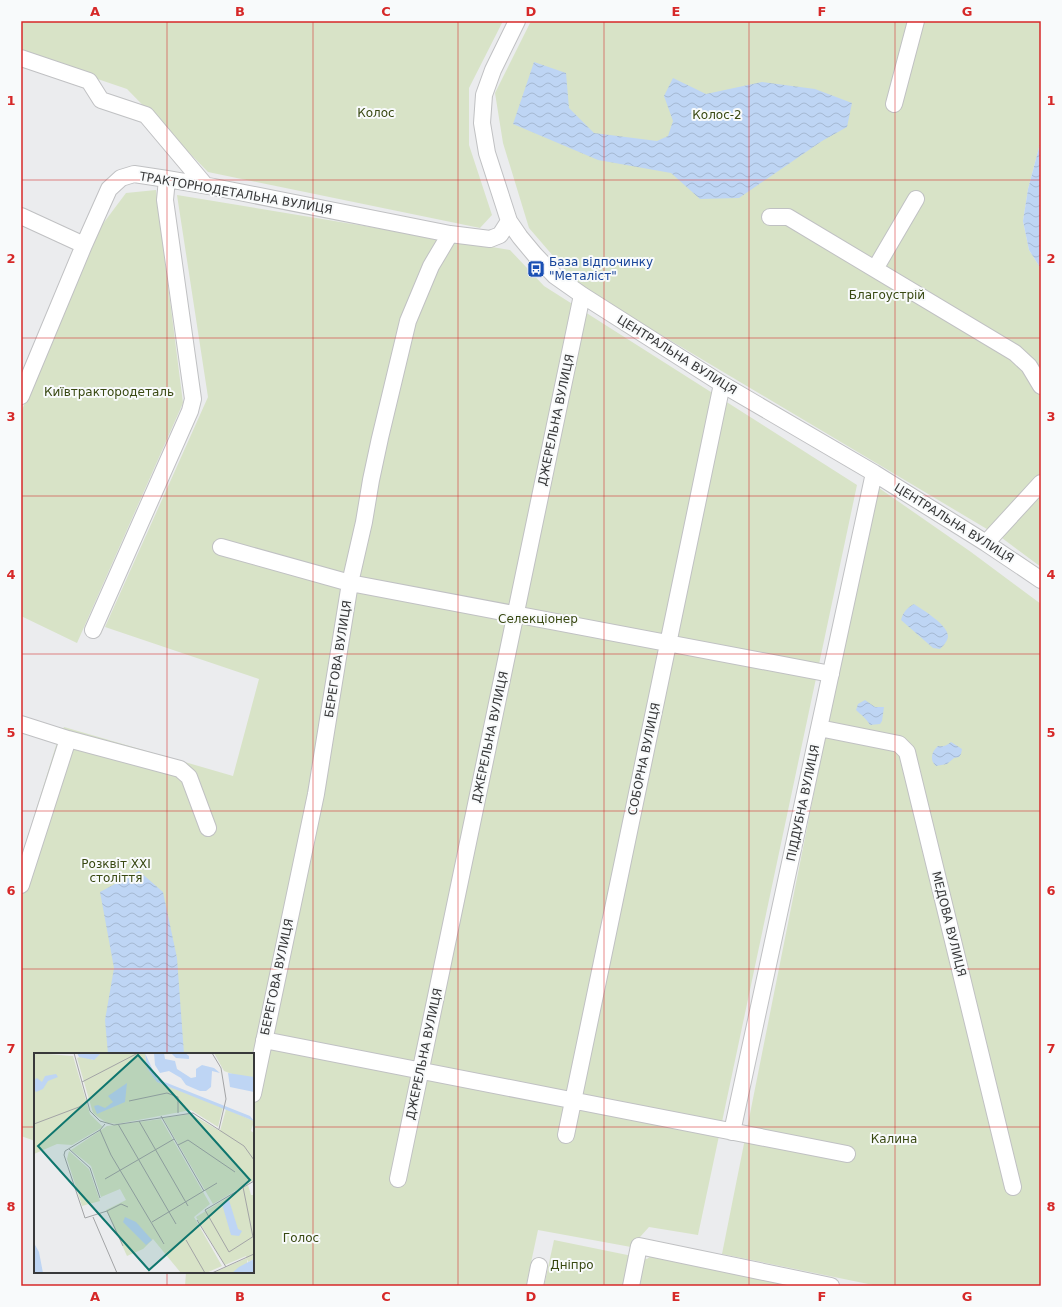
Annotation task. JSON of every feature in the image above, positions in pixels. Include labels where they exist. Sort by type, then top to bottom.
[{"type":"street","name":"ЦЕНТРАЛЬНА ВУЛИЦЯ","points":[[517,21],[493,70],[484,96],[482,123],[487,153],[509,221],[534,255],[555,276],[582,295],[722,384],[874,473],[986,543],[1041,580]]},
{"type":"street","points":[[894,104],[916,21]]},
{"type":"street","points":[[21,58],[89,81],[102,100],[146,116],[205,185]]},
{"type":"street","name":"ТРАКТОРНОДЕТАЛЬНА ВУЛИЦЯ","points":[[21,396],[84,245],[110,189],[121,178],[134,174],[205,185],[450,234],[490,239],[500,235],[509,221]]},
{"type":"street","points":[[93,630],[190,411],[193,399],[164,200],[167,179]]},
{"type":"street","points":[[875,269],[916,199]]},
{"type":"street","points":[[21,216],[84,245]]},
{"type":"street","points":[[770,218],[788,217],[1015,353],[1029,366],[1041,386]]},
{"type":"street","name":"БЕРЕГОВА ВУЛИЦЯ","points":[[254,1089],[316,794],[350,583],[364,522],[374,466],[408,321],[431,266],[450,234]]},
{"type":"street","name":"ДЖЕРЕЛЬНА ВУЛИЦЯ","points":[[398,1179],[582,295]]},
{"type":"street","name":"СОБОРНА ВУЛИЦЯ","points":[[566,1135],[722,384]]},
{"type":"street","name":"ПІДДУБНА ВУЛИЦЯ","points":[[732,1132],[874,473]]},
{"type":"street","points":[[986,543],[1038,490]]},
{"type":"street","points":[[221,548],[350,583],[831,674]]},
{"type":"street","points":[[21,724],[68,739],[180,769],[189,777],[208,828]]},
{"type":"street","name":"МЕДОВА ВУЛИЦЯ","points":[[819,728],[899,744],[907,752],[1013,1187]]},
{"type":"street","points":[[21,885],[68,739]]},
{"type":"street","points":[[264,1040],[847,1154]]},
{"type":"street","points":[[631,1286],[639,1246],[832,1286]]},
{"type":"street","points":[[535,1286],[539,1266]]},
{"type":"green space","name":"Колос","points":[[21,21],[503,21],[469,88],[469,145],[492,215],[480,228],[208,172],[127,89],[21,53]]},
{"type":"green space","name":"Благоустрій","points":[[531,21],[1041,21],[1041,140],[1028,189],[1023,221],[1029,250],[1041,269],[1041,567],[1002,538],[579,286],[529,228],[503,143],[495,93]]},
{"type":"green space","name":"Київтрактородеталь","points":[[156,190],[183,403],[77,643],[21,616],[21,412],[102,225],[126,193]]},
{"type":"green space","name":"Селекціонер","points":[[177,195],[510,250],[544,286],[857,485],[698,1235],[649,1227],[631,1247],[538,1230],[526,1286],[185,1286],[186,1273],[254,1273],[254,1053],[34,1053],[34,1141],[21,1136],[21,858],[59,736],[64,727],[233,776],[259,679],[105,627],[208,397]]},
{"type":"green space","name":"Калина","points":[[879,488],[971,552],[1041,604],[1041,1286],[878,1286],[722,1254],[874,492]]},
{"type":"green space","name":"Дніпро","points":[[554,1240],[647,1259],[657,1251],[816,1286],[544,1286]]},
{"type":"water","points":[[534,62],[566,73],[569,108],[594,133],[657,141],[668,136],[673,121],[664,96],[673,78],[706,94],[762,82],[815,89],[852,103],[847,127],[822,141],[739,198],[700,199],[671,173],[598,160],[513,124]]},
{"type":"water","points":[[1041,140],[1041,269],[1029,250],[1023,221],[1028,189]]},
{"type":"water","points":[[914,604],[940,623],[947,632],[947,640],[940,649],[933,648],[901,620],[906,610]]},
{"type":"water","points":[[865,700],[875,707],[884,707],[882,721],[880,724],[870,725],[856,710],[858,704]]},
{"type":"water","points":[[951,742],[962,749],[961,754],[959,757],[954,758],[947,764],[936,766],[932,758],[934,750],[938,746],[945,746]]},
{"type":"water","points":[[139,871],[163,892],[177,958],[184,1053],[108,1053],[105,1020],[114,968],[100,892]]},
{"type":"place","name":"База відпочинку \"Металіст\"","points":[[536,269]]},
{"type":"park label","name":"Колос-2","points":[[717,115]]},
{"type":"park label","name":"Розквіт XXI століття","points":[[116,871]]},
{"type":"park label","name":"Голос","points":[[301,1238]]}]
